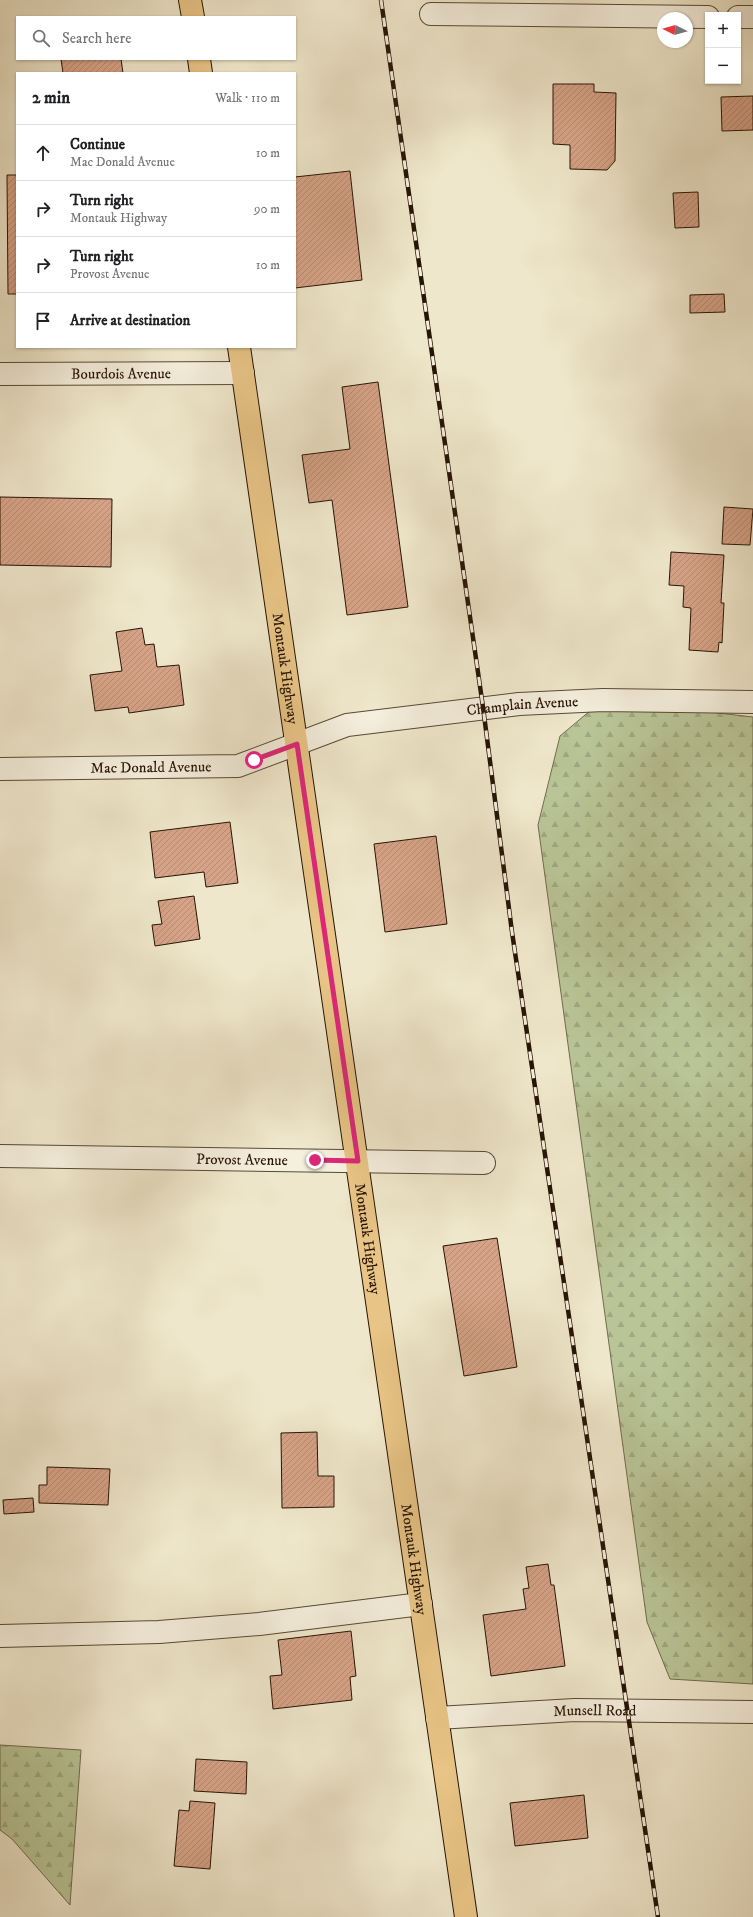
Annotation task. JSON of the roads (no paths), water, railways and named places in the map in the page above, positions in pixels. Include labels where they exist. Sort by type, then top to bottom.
[{"type":"main road","points":[[190,0],[193,16]]},
{"type":"main road","points":[[199,60],[201,72]]},
{"type":"main road","name":"Montauk Highway","points":[[239,348],[358,1161],[466,1917]]},
{"type":"street","points":[[430,14],[705,17]]},
{"type":"street","points":[[741,17],[753,17]]},
{"type":"street","name":"Bourdois Avenue","points":[[0,374],[243,373]]},
{"type":"street","name":"Champlain Avenue","points":[[297,744],[347,724],[519,704],[603,700],[753,702]]},
{"type":"street","name":"Mac Donald Avenue","points":[[0,769],[238,766],[297,744]]},
{"type":"street","name":"Provost Avenue","points":[[0,1156],[484,1164]]},
{"type":"street","points":[[0,1636],[159,1632],[244,1625],[421,1604]]},
{"type":"street","name":"Munsell Road","points":[[437,1718],[575,1710],[753,1712]]},
{"type":"railway","points":[[381,0],[483,707],[512,932],[658,1917]]}]
